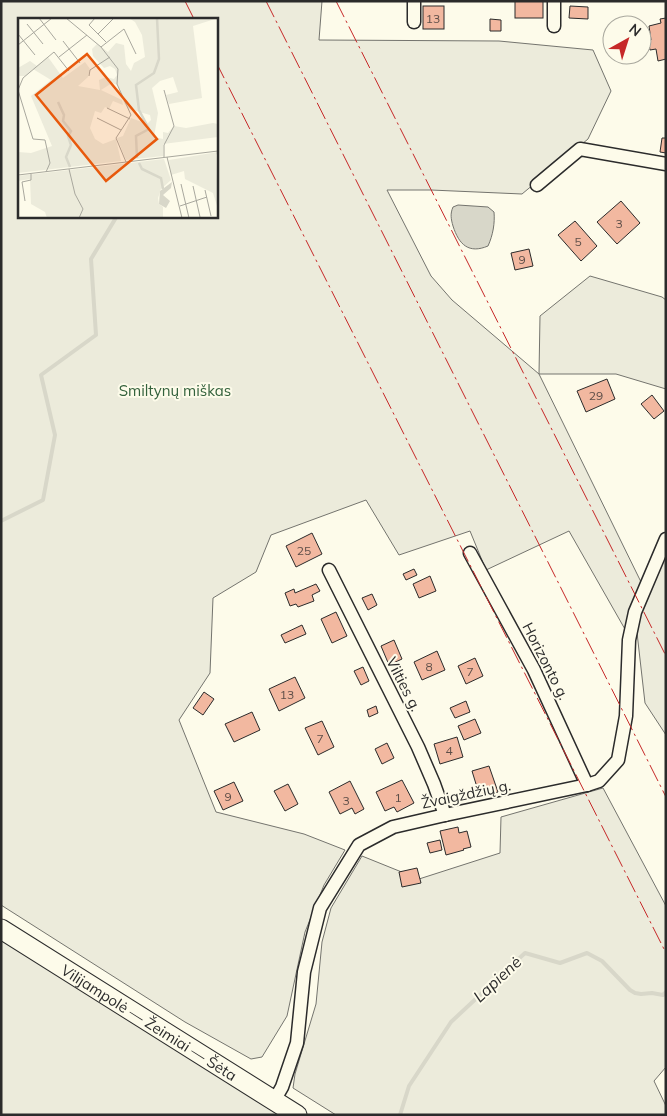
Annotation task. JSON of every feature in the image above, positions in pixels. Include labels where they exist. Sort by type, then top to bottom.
[{"type":"main road","name":"Vilijampolė — Žeimiai — Šėta","points":[[1,929],[297,1115]]},
{"type":"street","points":[[414,1],[414,22]]},
{"type":"street","points":[[554,1],[554,26]]},
{"type":"street","points":[[537,185],[580,149],[666,164]]},
{"type":"street","name":"Žvaigždžių g.","points":[[274,1100],[282,1087],[297,1044],[304,972],[320,908],[359,846],[393,827],[587,785],[599,781],[618,760],[626,716],[629,640],[635,612],[666,540]]},
{"type":"street","name":"Horizonto g.","points":[[470,553],[534,670],[587,785]]},
{"type":"street","name":"Vilties g.","points":[[329,570],[418,748],[445,815]]},
{"type":"green space","name":"Smiltynų miškas","points":[[1,1],[322,1],[319,40],[499,41],[593,50],[611,91],[588,139],[522,194],[387,190],[431,276],[452,300],[539,374],[642,584],[626,631],[569,531],[486,570],[470,531],[399,555],[366,500],[271,535],[256,572],[213,598],[210,673],[179,720],[216,812],[304,834],[345,850],[324,885],[305,932],[287,1016],[262,1057],[251,1059],[185,1022],[1,905]]},
{"type":"green space","points":[[590,276],[662,297],[666,300],[666,389],[616,374],[539,374],[540,316]]},
{"type":"green space","points":[[666,551],[666,735],[645,703],[636,624]]},
{"type":"green space","points":[[603,788],[666,906],[666,1067],[654,1081],[666,1106],[666,1115],[336,1115],[293,1088],[295,1074],[316,1004],[322,942],[331,908],[362,856],[419,879],[500,853],[501,817]]},
{"type":"green space","points":[[1,938],[284,1115],[1,1115]]},
{"type":"shaded area","points":[[458,205],[488,207],[494,212],[493,229],[488,246],[475,249],[470,248],[458,238],[453,226],[451,212],[453,207]]},
{"type":"building","points":[[515,1],[543,1],[543,18],[515,18]]},
{"type":"building","points":[[423,6],[444,6],[444,29],[423,29]]},
{"type":"building","points":[[570,6],[588,7],[588,19],[569,18]]},
{"type":"building","points":[[666,18],[666,59],[658,61],[656,49],[652,50],[652,25],[661,23],[660,19]]},
{"type":"building","points":[[490,19],[501,20],[501,31],[490,31]]},
{"type":"building","points":[[662,138],[666,138],[666,153],[660,152]]},
{"type":"building","points":[[621,201],[640,223],[617,244],[597,222]]},
{"type":"building","points":[[575,221],[597,246],[581,261],[558,235]]},
{"type":"building","points":[[529,249],[533,266],[515,270],[511,253]]},
{"type":"building","points":[[607,379],[615,399],[586,412],[577,391]]},
{"type":"building","points":[[652,395],[664,411],[654,419],[641,404]]},
{"type":"building","points":[[312,533],[322,554],[296,567],[286,546]]},
{"type":"building","points":[[414,569],[417,575],[406,580],[403,574]]},
{"type":"building","points":[[430,576],[436,591],[419,598],[413,584]]},
{"type":"building","points":[[316,584],[320,591],[312,595],[314,601],[298,607],[296,604],[290,606],[285,593],[294,589],[295,593]]},
{"type":"building","points":[[372,594],[377,605],[368,610],[362,598]]},
{"type":"building","points":[[336,612],[347,636],[332,643],[321,619]]},
{"type":"building","points":[[302,625],[306,634],[285,643],[281,635]]},
{"type":"building","points":[[394,640],[402,659],[389,665],[381,646]]},
{"type":"building","points":[[437,651],[445,670],[422,680],[414,662]]},
{"type":"building","points":[[475,658],[483,676],[466,684],[458,666]]},
{"type":"building","points":[[363,667],[369,681],[361,685],[354,671]]},
{"type":"building","points":[[295,677],[305,698],[279,711],[269,689]]},
{"type":"building","points":[[204,692],[214,699],[203,715],[193,708]]},
{"type":"building","points":[[466,701],[470,712],[455,718],[450,708]]},
{"type":"building","points":[[376,706],[378,713],[369,717],[367,710]]},
{"type":"building","points":[[252,712],[260,730],[234,742],[225,724]]},
{"type":"building","points":[[475,719],[481,733],[464,740],[458,726]]},
{"type":"building","points":[[322,721],[334,747],[318,755],[305,728]]},
{"type":"building","points":[[457,737],[463,757],[440,764],[434,744]]},
{"type":"building","points":[[387,743],[394,758],[382,764],[375,749]]},
{"type":"building","points":[[489,766],[498,792],[480,797],[472,771]]},
{"type":"building","points":[[402,780],[414,803],[397,812],[394,807],[385,811],[376,792]]},
{"type":"building","points":[[350,781],[364,809],[355,814],[352,808],[340,814],[329,792]]},
{"type":"building","points":[[234,782],[243,801],[223,810],[214,791]]},
{"type":"building","points":[[288,784],[298,804],[285,811],[274,791]]},
{"type":"building","points":[[458,827],[459,833],[467,831],[471,847],[446,855],[440,831]]},
{"type":"building","points":[[440,840],[442,850],[430,853],[427,843]]},
{"type":"building","points":[[417,868],[421,883],[402,887],[399,872]]},
{"type":"waterway","points":[[1,521],[43,500],[55,435],[41,375],[96,335],[91,259],[116,218]]},
{"type":"waterway","name":"Lapienė","points":[[400,1115],[409,1086],[451,1022],[525,953],[560,963],[587,953],[602,961],[635,993],[663,995],[666,992]]},
{"type":"power","points":[[185,1],[194,18]]},
{"type":"power","points":[[266,1],[666,797]]},
{"type":"power","points":[[336,1],[666,656]]},
{"type":"power","points":[[218,66],[666,953]]}]
